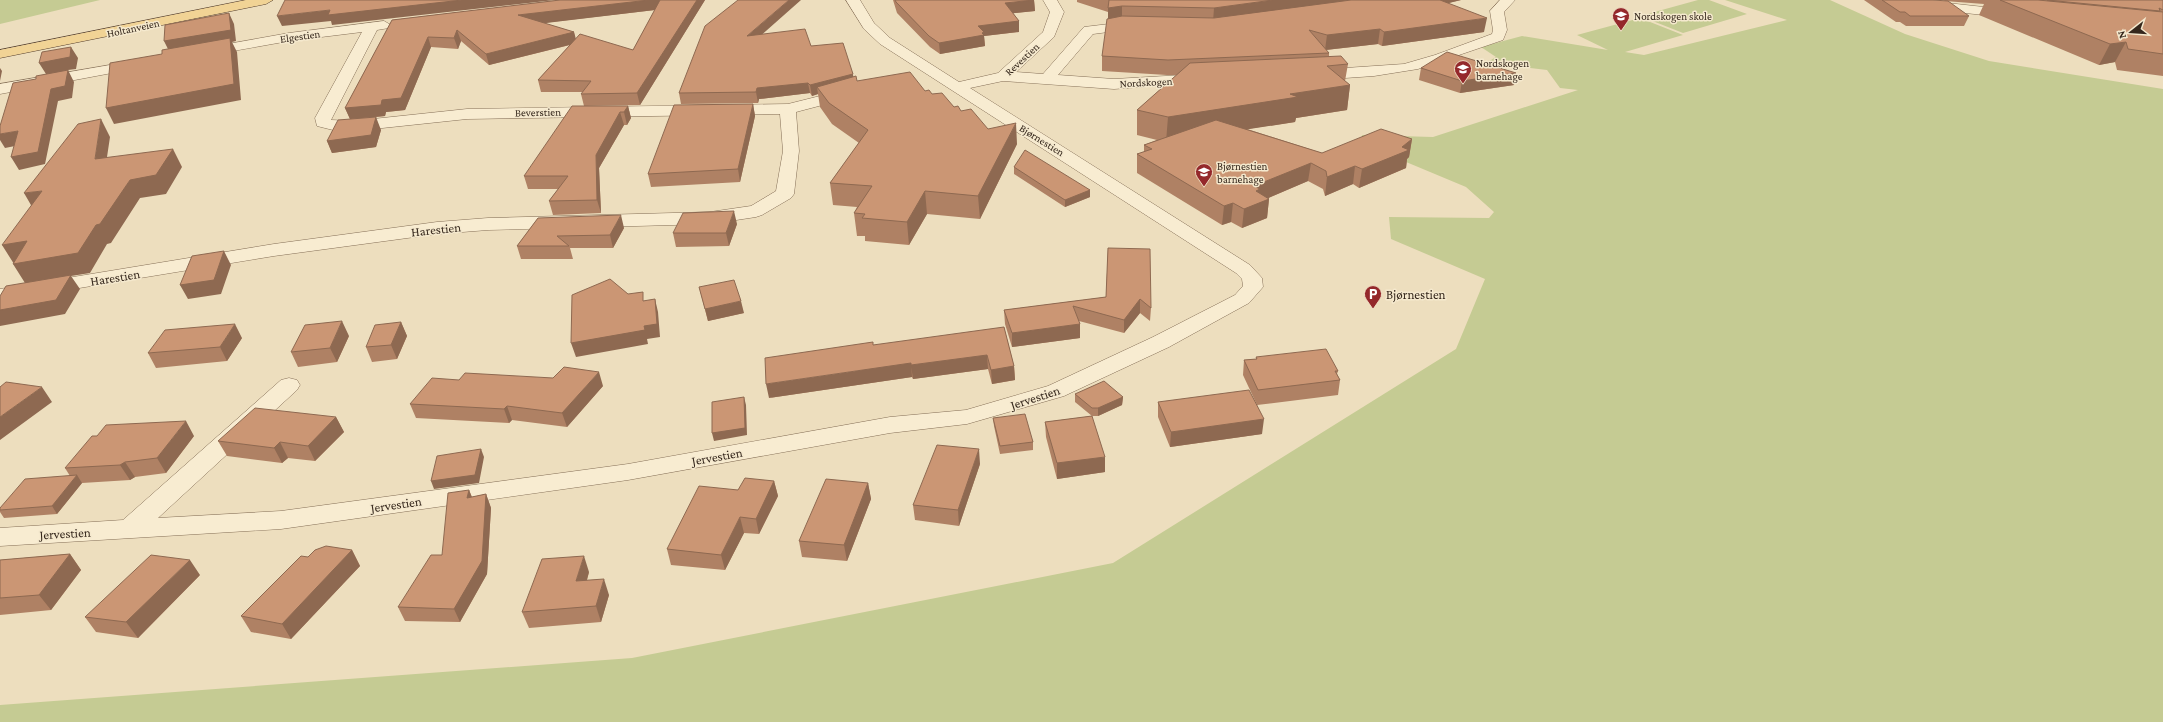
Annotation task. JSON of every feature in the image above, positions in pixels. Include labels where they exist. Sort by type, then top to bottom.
[{"type":"main road","name":"Holtanveien","points":[[0,54],[266,0]]},
{"type":"street","name":"Bjørnestien","points":[[853,0],[869,26],[880,36],[930,71],[1049,144],[1243,269]]},
{"type":"street","name":"Revestien","points":[[956,87],[1003,76],[1049,34],[1057,12],[1050,0]]},
{"type":"street","points":[[1302,75],[1357,73],[1431,62],[1498,37],[1500,30],[1497,12],[1508,0]]},
{"type":"street","points":[[1883,0],[2022,15]]},
{"type":"street","name":"Elgestien","points":[[188,55],[289,37],[396,24]]},
{"type":"street","points":[[1047,79],[1089,30],[1122,25],[1149,25]]},
{"type":"street","name":"Beverstien","points":[[372,26],[323,118],[323,123],[337,126],[354,126],[467,114],[527,112],[788,109],[861,90]]},
{"type":"street","points":[[1389,69],[1434,52]]},
{"type":"street","points":[[0,89],[149,62]]},
{"type":"street","points":[[914,76],[930,71]]},
{"type":"street","name":"Nordskogen","points":[[1003,76],[1114,84],[1218,78]]},
{"type":"street","name":"Harestien","points":[[0,295],[274,250],[437,228],[488,224],[710,218],[756,211],[785,194],[791,151],[788,109]]},
{"type":"street","name":"Jervestien","points":[[0,537],[281,520],[628,472],[890,425],[967,417],[1056,392],[1161,342],[1242,299],[1253,287],[1252,278],[1243,269]]},
{"type":"street","points":[[130,529],[289,385]]},
{"type":"green space","points":[[0,0],[100,0],[0,24]]},
{"type":"green space","points":[[1698,0],[1709,0],[1747,14],[1683,33],[1640,16]]},
{"type":"green space","points":[[1725,0],[1830,0],[1905,34],[1989,61],[2163,89],[2163,722],[0,722],[0,705],[632,658],[1113,563],[1456,349],[1485,279],[1391,239],[1389,217],[1489,218],[1494,212],[1466,187],[1363,144],[1362,135],[1433,137],[1578,90],[1560,88],[1547,70],[1486,63],[1496,57],[1481,47],[1522,36],[1608,50],[1577,35],[1640,18],[1683,35],[1625,52],[1644,55],[1787,20]]},
{"type":"building","points":[[285,0],[462,0],[328,15],[330,10],[277,16]]},
{"type":"building","points":[[560,0],[649,0],[518,15],[574,32],[486,54],[457,30],[454,38],[428,37],[401,98],[382,100],[381,105],[345,108],[392,20]]},
{"type":"building","points":[[660,0],[697,0],[637,93],[581,94],[591,81],[538,80],[580,34],[633,50]]},
{"type":"building","points":[[738,0],[789,0],[747,36],[805,29],[811,46],[843,43],[853,74],[810,85],[808,83],[757,88],[756,92],[679,93],[705,26]]},
{"type":"building","points":[[895,0],[1034,0],[1005,3],[1019,21],[978,26],[984,32],[982,33],[984,35],[939,43],[929,36]]},
{"type":"building","points":[[1109,0],[1273,0],[1214,8],[1122,6],[1108,8]]},
{"type":"building","points":[[1351,0],[1440,0],[1487,18],[1384,32],[1380,29],[1327,35],[1309,30],[1329,53],[1168,60],[1102,56],[1107,19],[1122,16],[1214,18]]},
{"type":"building","points":[[1882,0],[1948,1],[1969,16],[1910,16],[1905,12],[1900,12]]},
{"type":"building","points":[[2000,0],[2038,0],[2163,12],[2163,54],[2128,49],[2126,42],[2110,44]]},
{"type":"building","points":[[2047,0],[2163,0],[2163,10],[2159,8],[2160,11]]},
{"type":"building","points":[[229,13],[231,30],[164,41],[165,25]]},
{"type":"building","points":[[230,38],[234,84],[106,108],[110,63],[162,54],[162,50]]},
{"type":"building","points":[[71,47],[70,57],[39,63],[42,52]]},
{"type":"building","points":[[1447,52],[1516,73],[1462,81],[1421,68]]},
{"type":"building","points":[[1341,56],[1348,64],[1327,66],[1350,85],[1290,94],[1298,97],[1168,117],[1137,110],[1190,63]]},
{"type":"building","points":[[68,70],[65,86],[51,89],[38,152],[11,157],[18,131],[0,134],[0,126],[13,83],[36,79],[36,76]]},
{"type":"building","points":[[910,72],[925,91],[929,90],[932,94],[942,93],[954,107],[958,106],[961,111],[971,109],[988,129],[1016,123],[978,196],[925,191],[907,222],[862,218],[865,214],[854,213],[872,186],[830,183],[868,130],[829,103],[817,87],[856,76],[857,81]]},
{"type":"building","points":[[753,104],[738,169],[648,174],[674,105]]},
{"type":"building","points":[[572,106],[628,106],[624,112],[620,112],[596,155],[597,200],[549,201],[568,176],[524,176]]},
{"type":"building","points":[[376,117],[371,135],[327,141],[338,120]]},
{"type":"building","points":[[101,119],[95,159],[173,149],[156,175],[130,180],[100,224],[96,225],[78,253],[13,264],[27,241],[2,245],[42,191],[24,193],[78,124]]},
{"type":"building","points":[[1216,120],[1322,153],[1381,129],[1412,139],[1402,147],[1409,150],[1362,169],[1355,166],[1327,177],[1326,171],[1311,163],[1254,186],[1260,189],[1256,191],[1269,199],[1244,209],[1233,203],[1224,206],[1137,154],[1152,149],[1144,145]]},
{"type":"building","points":[[1025,150],[1090,190],[1065,200],[1014,167]]},
{"type":"building","points":[[734,211],[726,233],[673,233],[683,213]]},
{"type":"building","points":[[621,215],[610,235],[557,236],[569,246],[517,246],[538,218]]},
{"type":"building","points":[[1108,248],[1150,249],[1151,308],[1140,299],[1124,320],[1073,306],[1080,324],[1012,333],[1004,310],[1106,297]]},
{"type":"building","points":[[224,251],[214,280],[180,285],[192,256]]},
{"type":"building","points":[[71,275],[56,300],[0,310],[0,296],[6,286]]},
{"type":"building","points":[[610,279],[628,294],[643,292],[643,301],[655,299],[657,324],[644,326],[645,330],[571,343],[572,295]]},
{"type":"building","points":[[734,280],[741,301],[705,309],[699,287]]},
{"type":"building","points":[[342,321],[330,348],[291,352],[305,325]]},
{"type":"building","points":[[401,322],[391,345],[366,347],[375,325]]},
{"type":"building","points":[[235,324],[220,347],[148,353],[165,330]]},
{"type":"building","points":[[1004,327],[1014,366],[991,370],[987,355],[911,365],[911,363],[766,384],[765,358],[873,342],[873,345]]},
{"type":"building","points":[[1326,349],[1338,371],[1335,371],[1340,380],[1258,390],[1244,360],[1257,359],[1256,357]]},
{"type":"building","points":[[564,367],[599,372],[562,413],[507,406],[504,409],[410,404],[432,378],[459,380],[465,373],[553,378]]},
{"type":"building","points":[[1104,381],[1123,397],[1098,408],[1092,408],[1075,394]]},
{"type":"building","points":[[6,382],[42,387],[0,417],[0,387]]},
{"type":"building","points":[[1249,390],[1264,419],[1171,432],[1158,402]]},
{"type":"building","points":[[744,397],[745,428],[712,433],[712,402]]},
{"type":"building","points":[[255,408],[336,417],[308,446],[280,442],[274,448],[218,441]]},
{"type":"building","points":[[1025,414],[1033,442],[1000,446],[993,418]]},
{"type":"building","points":[[1092,416],[1105,457],[1057,463],[1045,422]]},
{"type":"building","points":[[186,421],[157,458],[125,462],[120,465],[65,468],[92,436],[97,436],[106,425]]},
{"type":"building","points":[[937,445],[979,449],[958,510],[913,505]]},
{"type":"building","points":[[481,449],[475,475],[431,481],[437,456]]},
{"type":"building","points":[[77,475],[52,506],[0,510],[0,508],[25,479]]},
{"type":"building","points":[[745,478],[774,481],[756,519],[740,517],[721,555],[667,549],[699,486],[738,490]]},
{"type":"building","points":[[826,479],[868,483],[844,545],[799,541]]},
{"type":"building","points":[[469,490],[467,498],[486,494],[482,561],[454,609],[398,607],[431,555],[442,555],[448,493]]},
{"type":"building","points":[[326,546],[352,550],[282,624],[241,616],[301,556],[308,557],[315,550]]},
{"type":"building","points":[[70,554],[39,595],[0,598],[0,560]]},
{"type":"building","points":[[151,555],[190,560],[126,622],[85,617]]},
{"type":"building","points":[[584,556],[576,581],[604,579],[596,606],[522,612],[542,559]]},
{"type":"place","name":"Nordskogen skole","points":[[1621,31]]},
{"type":"place","name":"Nordskogen barnehage","points":[[1463,84]]},
{"type":"place","name":"Bjørnestien barnehage","points":[[1204,187]]},
{"type":"place","name":"Bjørnestien","points":[[1373,309]]}]
